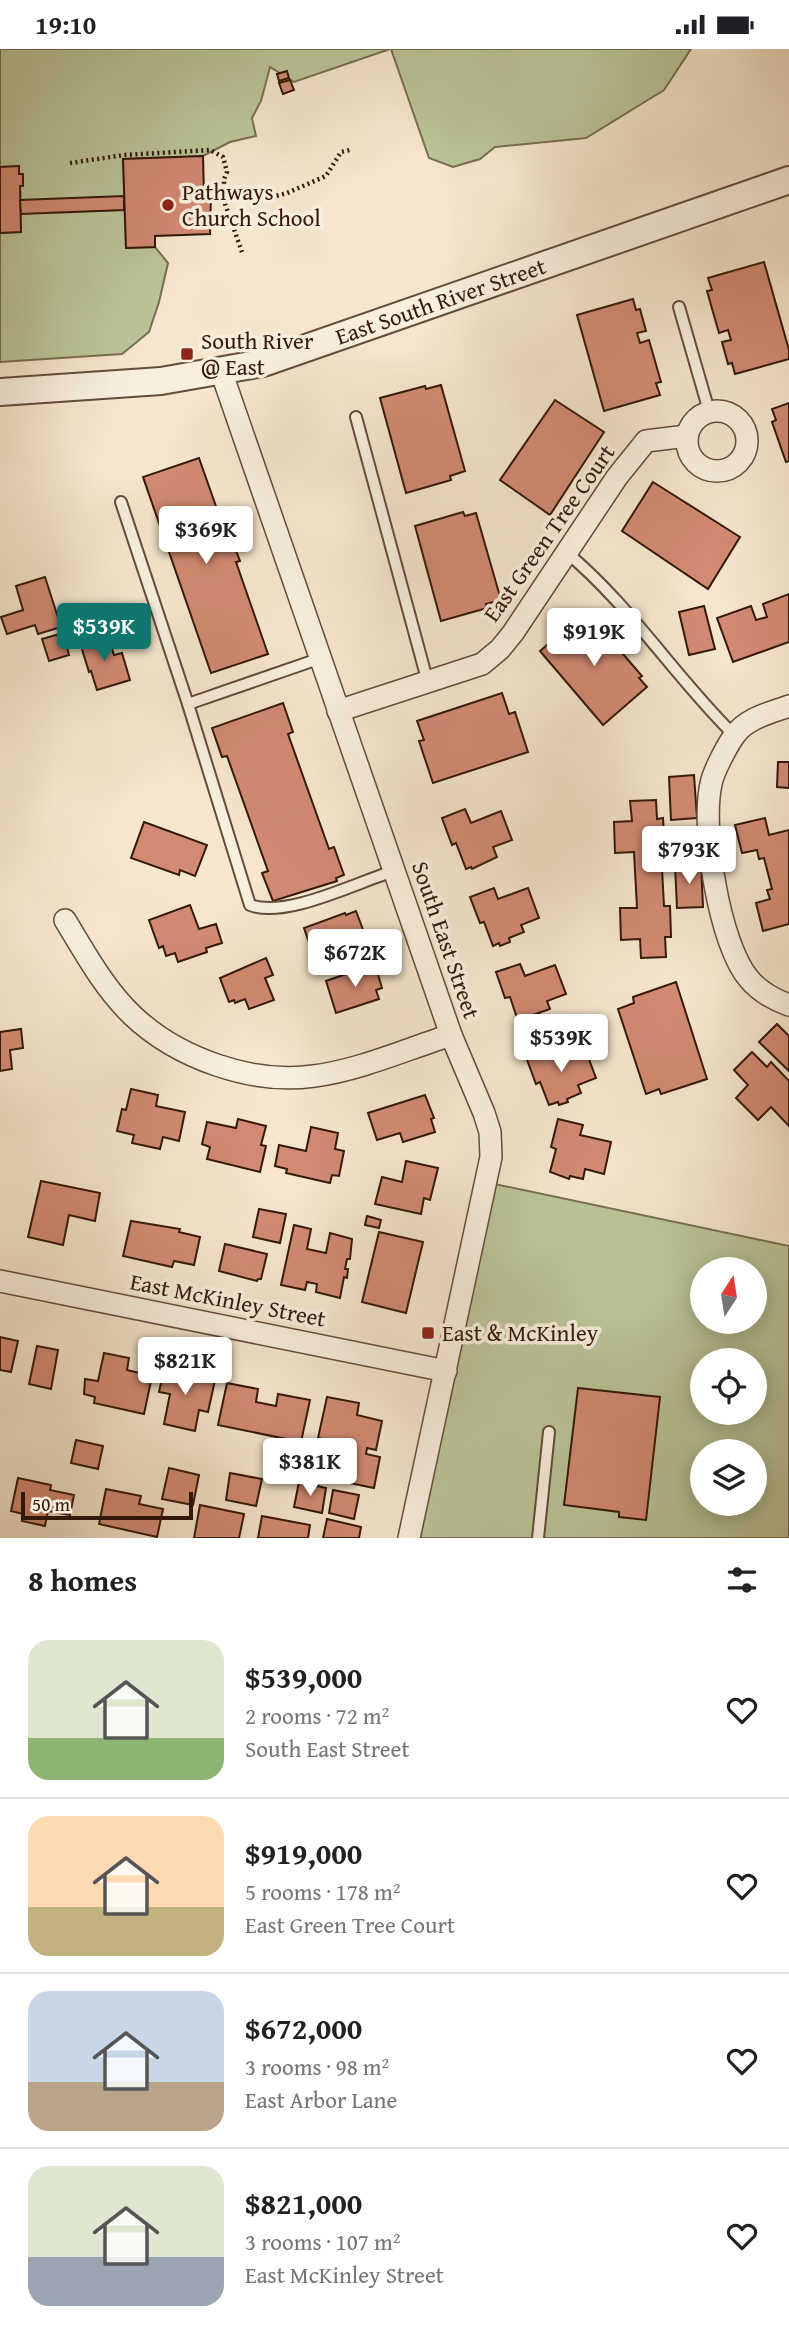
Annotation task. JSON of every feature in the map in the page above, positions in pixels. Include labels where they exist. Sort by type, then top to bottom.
[{"type":"street","name":"East South River Street","points":[[0,392],[160,381],[263,363],[789,180]]},
{"type":"street","name":"South East Street","points":[[221,371],[451,1035],[490,1132],[491,1157],[409,1538]]},
{"type":"street","points":[[709,411],[723,411],[740,420],[748,438],[743,457],[726,470],[706,469],[697,464],[690,456],[687,446],[687,436],[695,419],[709,411]]},
{"type":"street","name":"East Green Tree Court","points":[[338,711],[482,664],[500,649],[513,633],[617,477],[646,441],[687,436]]},
{"type":"street","points":[[789,706],[752,720],[734,735],[711,782],[707,815],[712,863],[724,924],[737,958],[749,979],[775,1000],[789,1005]]},
{"type":"street","points":[[65,920],[97,974],[132,1016],[174,1046],[233,1070],[286,1078],[312,1077],[337,1072],[451,1035]]},
{"type":"street","name":"East McKinley Street","points":[[0,1281],[446,1371]]},
{"type":"lane","points":[[679,307],[709,411]]},
{"type":"lane","points":[[356,417],[428,683]]},
{"type":"lane","points":[[121,502],[188,704],[250,905],[274,909],[303,904],[394,871]]},
{"type":"lane","points":[[566,552],[596,577],[710,711],[734,735]]},
{"type":"lane","points":[[188,704],[321,658]]},
{"type":"lane","points":[[538,1538],[549,1432]]},
{"type":"path","points":[[70,163],[124,155],[210,150],[223,157],[227,172],[224,179],[224,201],[242,252]]},
{"type":"path","points":[[211,201],[272,197],[288,193],[326,176],[341,152],[349,150]]},
{"type":"green space","points":[[0,49],[390,49],[294,82],[270,67],[261,101],[252,118],[256,136],[230,142],[203,156],[123,159],[126,248],[155,247],[168,263],[149,332],[122,354],[0,362],[0,233],[21,232],[20,186],[23,186],[23,174],[19,174],[18,166],[0,167]]},
{"type":"green space","points":[[391,49],[691,49],[664,90],[586,138],[495,147],[480,159],[453,167],[429,158]]},
{"type":"green space","points":[[485,1182],[789,1246],[789,1538],[408,1538]]},
{"type":"building","points":[[287,71],[289,78],[279,81],[277,74]]},
{"type":"building","points":[[290,80],[294,90],[283,94],[279,83]]},
{"type":"building","name":"Pathways Church School","points":[[203,156],[204,195],[211,194],[210,234],[155,236],[155,247],[126,248],[123,159]]},
{"type":"building","points":[[19,166],[19,174],[23,174],[23,186],[20,186],[21,232],[0,233],[0,167]]},
{"type":"building","points":[[124,196],[124,210],[21,214],[20,200]]},
{"type":"building","points":[[764,262],[789,350],[789,359],[735,374],[732,363],[728,364],[722,342],[731,340],[728,330],[719,333],[707,291],[712,290],[708,278]]},
{"type":"building","points":[[633,299],[636,310],[640,309],[646,331],[637,333],[640,343],[649,340],[661,382],[656,383],[660,395],[604,411],[577,315]]},
{"type":"building","points":[[441,385],[465,471],[450,476],[451,480],[406,493],[380,398],[425,386],[426,389]]},
{"type":"building","points":[[555,400],[604,432],[550,515],[500,480]]},
{"type":"building","points":[[789,403],[789,461],[786,462],[772,422],[776,420],[772,409]]},
{"type":"building","points":[[199,458],[231,549],[235,548],[240,561],[236,562],[268,654],[211,673],[143,477]]},
{"type":"building","points":[[653,482],[740,537],[708,589],[622,531]]},
{"type":"building","points":[[463,512],[465,516],[476,513],[501,600],[486,604],[487,608],[441,621],[415,526]]},
{"type":"building","points":[[45,577],[61,627],[38,634],[35,625],[7,634],[1,617],[23,610],[16,586]]},
{"type":"building","points":[[789,594],[789,642],[733,662],[717,618],[751,606],[756,620],[767,617],[763,604]]},
{"type":"building","points":[[704,606],[715,649],[689,655],[679,612]]},
{"type":"building","points":[[584,613],[591,621],[593,619],[642,676],[639,678],[647,687],[603,725],[540,651]]},
{"type":"building","points":[[63,633],[69,655],[49,661],[42,639]]},
{"type":"building","points":[[107,634],[114,655],[122,653],[130,680],[97,690],[80,643]]},
{"type":"building","points":[[502,693],[509,714],[515,712],[528,752],[433,783],[419,741],[424,740],[417,721]]},
{"type":"building","points":[[283,703],[293,732],[288,734],[329,849],[334,847],[344,875],[336,878],[337,881],[273,901],[262,873],[268,871],[227,756],[222,757],[212,728]]},
{"type":"building","points":[[778,762],[789,762],[789,788],[777,787]]},
{"type":"building","points":[[694,775],[697,818],[671,820],[669,777]]},
{"type":"building","points":[[656,800],[657,819],[663,818],[665,850],[661,850],[664,906],[670,906],[671,937],[665,937],[666,957],[641,958],[640,939],[621,940],[620,908],[637,908],[634,852],[615,853],[614,822],[632,821],[630,801]]},
{"type":"building","points":[[465,809],[471,823],[501,811],[512,840],[493,847],[497,857],[472,869],[466,869],[456,843],[452,845],[442,818]]},
{"type":"building","points":[[765,818],[769,835],[789,830],[789,924],[763,931],[756,903],[770,899],[767,890],[772,889],[764,858],[759,859],[757,850],[742,853],[735,825]]},
{"type":"building","points":[[144,822],[207,845],[195,876],[180,870],[179,875],[131,858]]},
{"type":"building","points":[[701,863],[703,907],[677,908],[675,865]]},
{"type":"building","points":[[494,888],[498,899],[528,888],[539,918],[521,925],[524,932],[509,938],[510,942],[500,946],[499,943],[493,946],[470,897]]},
{"type":"building","points":[[190,905],[199,929],[216,924],[222,943],[206,948],[207,952],[178,962],[175,953],[166,956],[163,946],[159,948],[149,920]]},
{"type":"building","points":[[356,911],[365,935],[354,938],[356,942],[344,946],[347,953],[338,957],[336,952],[315,960],[304,928]]},
{"type":"building","points":[[266,958],[273,975],[265,978],[274,1000],[249,1009],[245,999],[229,1002],[220,978]]},
{"type":"building","points":[[375,964],[382,988],[376,990],[379,999],[336,1013],[326,981]]},
{"type":"building","points":[[520,964],[525,976],[555,965],[566,994],[547,1001],[550,1009],[533,1015],[534,1019],[525,1022],[524,1018],[518,1021],[510,997],[505,998],[496,972]]},
{"type":"building","points":[[676,982],[707,1079],[661,1094],[659,1089],[646,1094],[618,1009],[634,1003],[633,997]]},
{"type":"building","points":[[777,1024],[789,1036],[789,1071],[759,1042]]},
{"type":"building","points":[[21,1029],[23,1048],[10,1050],[12,1069],[0,1071],[0,1032]]},
{"type":"building","points":[[549,1048],[554,1060],[585,1049],[596,1078],[578,1085],[581,1093],[559,1105],[558,1102],[549,1105],[540,1082],[536,1084],[526,1057]]},
{"type":"building","points":[[752,1052],[767,1067],[771,1062],[789,1081],[789,1126],[771,1107],[758,1120],[736,1098],[748,1085],[734,1070]]},
{"type":"building","points":[[131,1089],[158,1095],[156,1106],[185,1112],[179,1141],[163,1137],[160,1149],[132,1143],[134,1135],[117,1131],[122,1109],[126,1110]]},
{"type":"building","points":[[425,1095],[434,1118],[431,1119],[435,1132],[403,1142],[400,1133],[377,1140],[368,1113]]},
{"type":"building","points":[[238,1119],[266,1126],[261,1145],[266,1146],[260,1172],[207,1159],[210,1147],[202,1144],[207,1122],[236,1128]]},
{"type":"building","points":[[558,1119],[583,1125],[580,1135],[611,1142],[604,1174],[585,1169],[583,1179],[570,1176],[569,1179],[550,1172],[556,1149],[551,1147]]},
{"type":"building","points":[[311,1127],[338,1133],[335,1149],[344,1151],[339,1176],[332,1175],[330,1183],[286,1173],[287,1169],[275,1166],[279,1145],[306,1151]]},
{"type":"building","points":[[406,1161],[438,1168],[430,1200],[424,1198],[421,1214],[375,1204],[382,1177],[402,1182]]},
{"type":"building","points":[[41,1181],[100,1193],[95,1221],[69,1215],[63,1245],[28,1237]]},
{"type":"building","points":[[259,1209],[286,1214],[280,1243],[253,1237]]},
{"type":"building","points":[[367,1216],[381,1220],[379,1228],[365,1225]]},
{"type":"building","points":[[131,1221],[180,1229],[179,1232],[200,1237],[194,1265],[174,1261],[172,1267],[123,1256]]},
{"type":"building","points":[[294,1225],[311,1229],[307,1249],[326,1253],[330,1233],[352,1239],[350,1259],[347,1259],[345,1269],[348,1269],[347,1278],[344,1277],[340,1298],[316,1292],[317,1284],[307,1282],[305,1290],[281,1285]]},
{"type":"building","points":[[379,1232],[423,1242],[406,1313],[362,1302]]},
{"type":"building","points":[[225,1244],[267,1254],[261,1279],[257,1281],[219,1271]]},
{"type":"building","points":[[0,1337],[18,1341],[11,1372],[0,1370]]},
{"type":"building","points":[[37,1346],[58,1350],[51,1389],[29,1384]]},
{"type":"building","points":[[104,1353],[129,1358],[127,1370],[152,1376],[144,1414],[94,1403],[95,1397],[84,1394],[85,1379],[98,1381]]},
{"type":"building","points":[[165,1365],[193,1371],[192,1375],[215,1380],[208,1412],[199,1410],[195,1431],[164,1424],[170,1394],[159,1392]]},
{"type":"building","points":[[227,1383],[258,1389],[256,1402],[276,1406],[278,1394],[310,1400],[301,1442],[218,1425]]},
{"type":"building","points":[[578,1388],[660,1397],[646,1520],[619,1517],[619,1512],[564,1505]]},
{"type":"building","points":[[327,1397],[359,1403],[357,1415],[382,1421],[376,1450],[367,1448],[366,1454],[380,1457],[374,1488],[330,1479],[336,1448],[353,1451],[354,1446],[318,1438]]},
{"type":"building","points":[[76,1440],[103,1446],[98,1469],[71,1463]]},
{"type":"building","points":[[169,1468],[199,1475],[193,1505],[162,1499]]},
{"type":"building","points":[[230,1473],[262,1479],[256,1506],[226,1500]]},
{"type":"building","points":[[18,1478],[51,1485],[50,1490],[74,1495],[70,1515],[48,1511],[45,1526],[22,1521],[23,1514],[11,1511]]},
{"type":"building","points":[[299,1482],[326,1488],[322,1513],[294,1507]]},
{"type":"building","points":[[106,1489],[141,1496],[139,1504],[163,1509],[157,1537],[99,1524]]},
{"type":"building","points":[[333,1490],[359,1495],[354,1519],[329,1513]]},
{"type":"building","points":[[200,1505],[244,1514],[239,1538],[194,1538]]},
{"type":"building","points":[[262,1516],[310,1525],[308,1538],[258,1538]]},
{"type":"building","points":[[327,1519],[361,1527],[359,1538],[323,1538]]},
{"type":"place","name":"Pathways Church School","points":[[168,205]]},
{"type":"place","name":"South River @ East","points":[[187,354]]},
{"type":"place","name":"East & McKinley","points":[[428,1333]]}]
